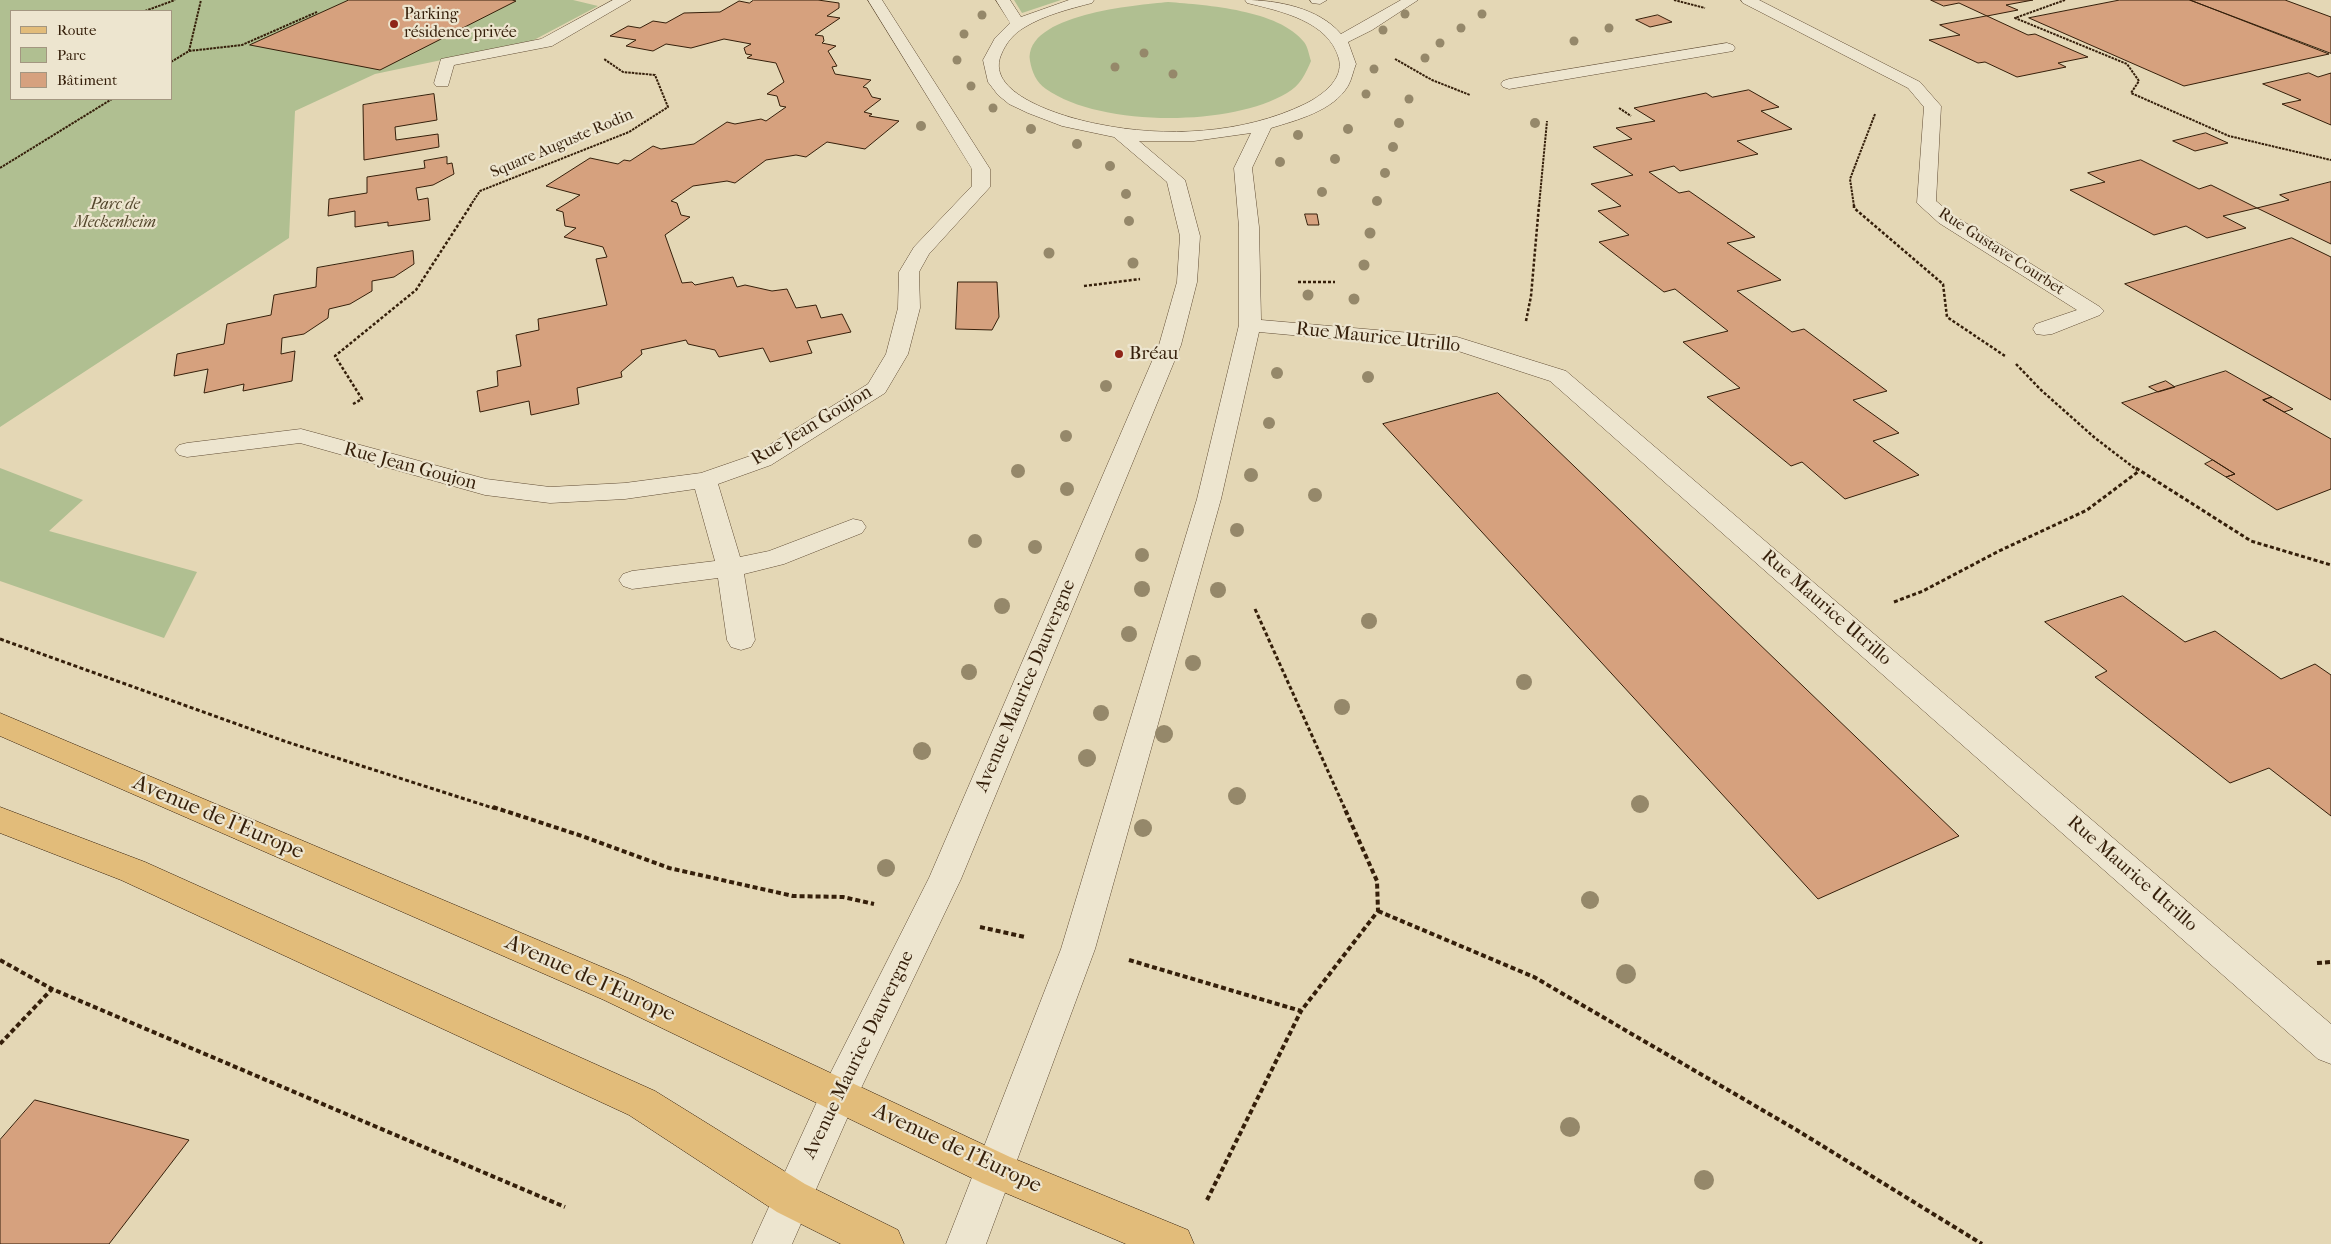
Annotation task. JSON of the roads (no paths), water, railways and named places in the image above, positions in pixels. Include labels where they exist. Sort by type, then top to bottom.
[{"type":"main road","name":"Avenue de l'Europe","points":[[0,724],[616,989],[840,1094],[996,1170],[1174,1244]]},
{"type":"main road","points":[[0,820],[133,871],[642,1102],[791,1198],[884,1244]]},
{"type":"street","points":[[442,82],[447,62],[546,43],[624,0]]},
{"type":"street","name":"Rue Jean Goujon","points":[[187,450],[301,436],[485,487],[550,495],[626,491],[705,480],[762,460],[877,388],[897,354],[909,308],[909,272],[921,250],[981,186],[981,169],[875,0]]},
{"type":"street","points":[[1003,0],[1018,24]]},
{"type":"street","points":[[1087,0],[1062,6],[1018,24],[1002,38],[991,60],[997,83],[1021,105],[1063,122],[1119,133],[1168,136],[1218,134],[1263,126],[1310,109],[1339,87],[1348,64],[1339,41],[1317,22],[1283,8],[1252,0]]},
{"type":"street","points":[[1339,41],[1367,27],[1411,0]]},
{"type":"street","name":"Rue Gustave Courbet","points":[[1748,0],[1914,85],[1933,106],[1926,203],[1946,219],[2093,311],[2044,329]]},
{"type":"street","points":[[1509,84],[1727,48]]},
{"type":"street","points":[[966,1244],[996,1170],[1078,949],[1209,498],[1250,325],[1249,227],[1243,168],[1263,126]]},
{"type":"street","name":"Avenue Maurice Dauvergne","points":[[772,1244],[791,1198],[840,1094],[945,879],[1170,345],[1187,282],[1190,236],[1176,180],[1119,133]]},
{"type":"street","name":"Rue Maurice Utrillo","points":[[1250,325],[1457,344],[1558,376],[2331,1047]]},
{"type":"street","points":[[705,480],[730,568],[742,640]]},
{"type":"street","points":[[632,580],[730,568],[775,558],[853,528]]},
{"type":"place","name":"Parking résidence privée","points":[[394,24]]},
{"type":"place","name":"Bréau","points":[[1119,354]]},
{"type":"park label","name":"Parc de Meckenheim","points":[[115,214]]}]
